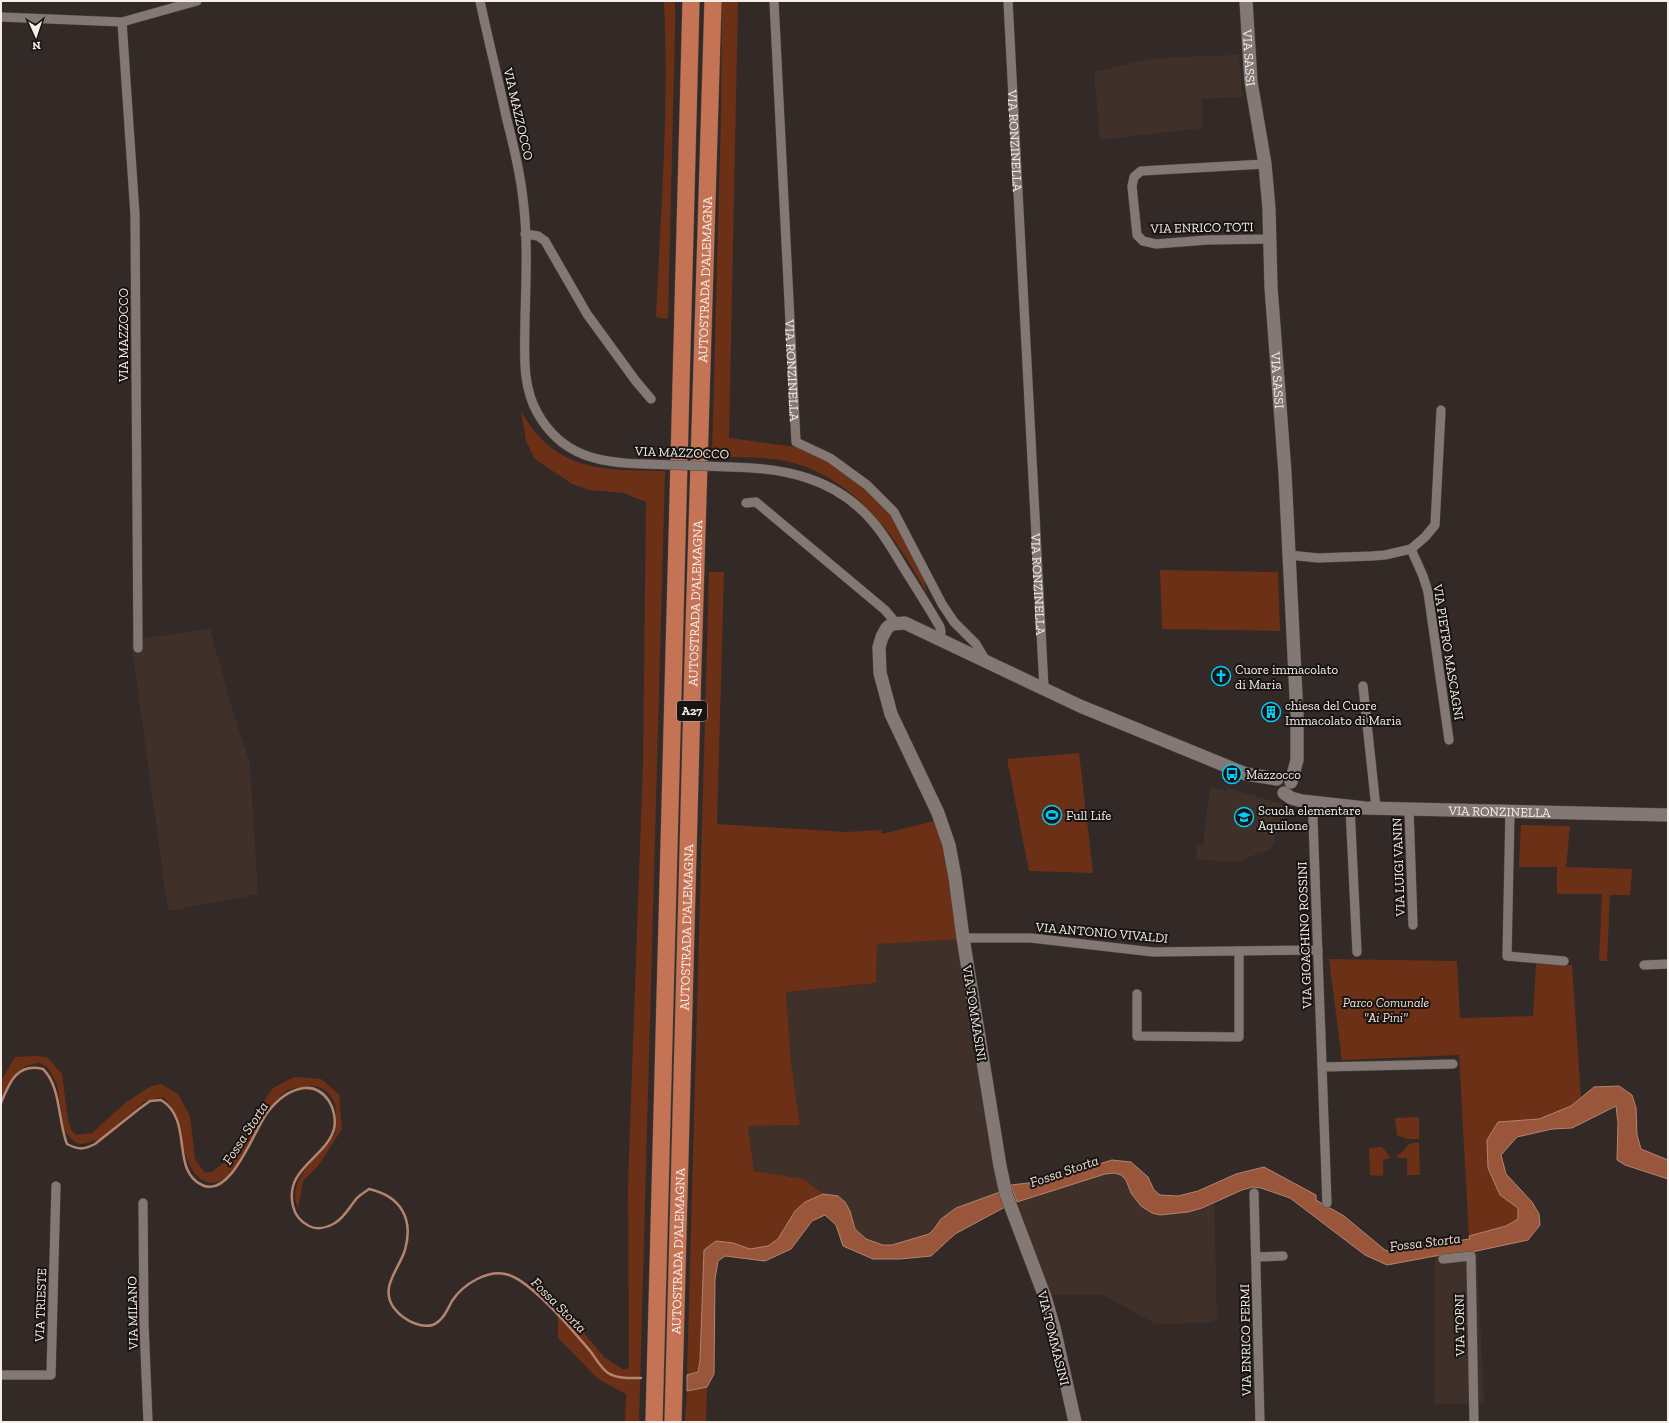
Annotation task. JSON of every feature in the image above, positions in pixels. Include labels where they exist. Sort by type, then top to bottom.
[{"type":"highway","name":"AUTOSTRADA D'ALEMAGNA","points":[[654,1422],[691,1]]},
{"type":"highway","name":"AUTOSTRADA D'ALEMAGNA","points":[[673,1422],[693,654],[713,1]]},
{"type":"street","points":[[1,17],[122,22],[197,1]]},
{"type":"street","name":"VIA MAZZOCCO","points":[[480,1],[518,166],[524,210],[525,368],[528,391],[536,410],[546,426],[556,437],[583,454],[603,461],[772,469],[802,476],[830,488],[858,506],[874,522],[890,545],[940,627],[940,638]]},
{"type":"street","name":"VIA RONZINELLA","points":[[774,1],[796,442],[830,458],[867,485],[894,512],[942,604],[954,622],[976,644],[986,662]]},
{"type":"street","name":"VIA RONZINELLA","points":[[1008,1],[1044,688]]},
{"type":"street","name":"VIA SASSI","points":[[1246,1],[1251,82],[1265,164],[1270,239],[1271,286],[1285,473],[1297,716],[1297,760],[1284,784]]},
{"type":"street","name":"VIA MAZZOCCO","points":[[122,22],[135,215],[138,648]]},
{"type":"street","name":"VIA ENRICO TOTI","points":[[1265,164],[1141,171],[1134,177],[1132,186],[1137,235],[1143,241],[1156,244],[1207,240],[1270,239]]},
{"type":"street","points":[[525,234],[538,236],[545,241],[587,314],[635,380],[651,399]]},
{"type":"street","points":[[1289,555],[1318,558],[1385,555],[1411,549],[1425,537],[1435,526],[1441,410]]},
{"type":"street","name":"VIA RONZINELLA","points":[[746,503],[756,502],[900,623],[940,638],[986,662],[1080,706],[1252,776],[1284,784],[1299,796],[1302,796],[1304,793],[1331,804]]},
{"type":"street","name":"VIA PIETRO MASCAGNI","points":[[1411,549],[1426,585],[1429,597],[1449,740]]},
{"type":"street","name":"VIA TOMMASINI","points":[[900,623],[887,628],[879,647],[882,685],[891,714],[938,813],[949,845],[1000,1166],[1006,1194],[1045,1297],[1054,1328],[1075,1422]]},
{"type":"street","points":[[1363,686],[1376,808]]},
{"type":"street","name":"VIA RONZINELLA","points":[[1284,784],[1296,800],[1350,807],[1668,816]]},
{"type":"street","name":"VIA GIOACHINO ROSSINI","points":[[1314,802],[1327,1203]]},
{"type":"street","points":[[1350,807],[1357,952]]},
{"type":"street","name":"VIA LUIGI VANIN","points":[[1410,809],[1413,925]]},
{"type":"street","points":[[1510,811],[1508,956],[1564,961]]},
{"type":"street","name":"VIA ANTONIO VIVALDI","points":[[963,938],[1031,938],[1153,952],[1318,950]]},
{"type":"street","points":[[1137,994],[1137,1036],[1239,1037],[1239,951]]},
{"type":"street","points":[[1644,964],[1668,964]]},
{"type":"street","points":[[1322,1067],[1453,1064]]},
{"type":"street","name":"VIA TRIESTE","points":[[1,1375],[51,1375],[56,1186]]},
{"type":"street","name":"VIA ENRICO FERMI","points":[[1254,1193],[1260,1422]]},
{"type":"street","name":"VIA MILANO","points":[[143,1203],[144,1324],[148,1422]]},
{"type":"street","points":[[1256,1257],[1283,1256]]},
{"type":"street","name":"VIA TORNI","points":[[1443,1259],[1471,1256],[1474,1422]]},
{"type":"shaded area","points":[[1239,55],[1243,97],[1202,99],[1202,128],[1100,140],[1094,72],[1149,59]]},
{"type":"shaded area","points":[[210,629],[234,715],[250,764],[258,894],[168,911],[131,640]]},
{"type":"shaded area","name":"Scuola elementare Aquilone","points":[[1210,786],[1226,791],[1228,788],[1286,805],[1272,848],[1240,862],[1197,860],[1196,845],[1203,845]]},
{"type":"shaded area","points":[[963,939],[1000,1192],[956,1208],[941,1219],[929,1234],[920,1238],[892,1245],[874,1242],[866,1239],[855,1229],[850,1211],[845,1202],[838,1196],[823,1194],[804,1179],[754,1171],[748,1126],[800,1125],[791,1063],[786,992],[876,983],[877,944]]},
{"type":"shaded area","points":[[1619,1086],[1632,1095],[1636,1108],[1637,1135],[1641,1149],[1668,1160],[1668,1179],[1625,1165],[1617,1160],[1618,1123],[1616,1106],[1572,1128],[1552,1129],[1517,1137],[1501,1155],[1506,1174],[1532,1202],[1539,1214],[1540,1225],[1528,1240],[1467,1253],[1435,1256],[1387,1265],[1365,1255],[1290,1198],[1261,1188],[1253,1187],[1242,1190],[1202,1208],[1188,1212],[1160,1215],[1152,1213],[1141,1206],[1131,1193],[1126,1180],[1121,1175],[1115,1173],[1105,1174],[1017,1202],[1011,1185],[1045,1181],[1112,1160],[1131,1162],[1148,1177],[1154,1190],[1160,1195],[1178,1196],[1198,1191],[1236,1174],[1264,1167],[1316,1195],[1316,1200],[1344,1216],[1385,1250],[1388,1251],[1470,1239],[1469,1236],[1506,1226],[1518,1219],[1518,1208],[1500,1195],[1488,1168],[1487,1140],[1498,1122],[1539,1119],[1571,1106],[1594,1087]]},
{"type":"shaded area","points":[[1115,1173],[1121,1175],[1126,1180],[1131,1193],[1141,1205],[1153,1214],[1175,1214],[1188,1212],[1202,1208],[1214,1201],[1217,1319],[1205,1323],[1156,1324],[1103,1295],[1049,1295],[1017,1202],[1105,1174]]},
{"type":"shaded area","points":[[1000,1192],[1005,1207],[955,1234],[931,1256],[900,1259],[873,1259],[843,1246],[836,1225],[825,1215],[812,1221],[791,1249],[765,1261],[725,1256],[718,1261],[715,1279],[714,1374],[707,1387],[687,1391],[687,1375],[698,1372],[700,1361],[704,1250],[716,1241],[733,1243],[750,1249],[768,1246],[778,1239],[795,1211],[805,1202],[823,1194],[838,1196],[845,1202],[850,1211],[855,1229],[866,1239],[883,1245],[892,1245],[929,1234],[941,1219],[956,1208]]},
{"type":"shaded area","points":[[1477,1250],[1484,1404],[1435,1404],[1435,1256],[1467,1253]]},
{"type":"green space","points":[[664,1],[675,1],[668,319],[656,317],[666,80]]},
{"type":"green space","points":[[722,1],[738,1],[729,438],[795,447],[844,466],[889,507],[922,560],[926,592],[915,572],[888,532],[856,497],[837,483],[816,471],[794,463],[753,457],[712,457],[721,116]]},
{"type":"green space","points":[[521,411],[534,431],[549,446],[565,457],[582,464],[601,468],[665,471],[639,1422],[625,1422],[626,1394],[598,1379],[558,1338],[558,1314],[566,1312],[604,1357],[624,1370],[629,1368],[628,1185],[643,764],[646,502],[624,493],[590,490],[572,484],[535,459],[526,441]]},
{"type":"green space","points":[[1160,570],[1278,572],[1280,631],[1162,629]]},
{"type":"green space","points":[[709,572],[724,572],[717,824],[847,832],[881,830],[882,834],[934,821],[946,859],[963,939],[877,944],[876,983],[786,992],[791,1063],[800,1125],[748,1126],[754,1171],[804,1179],[823,1194],[805,1202],[795,1211],[778,1239],[768,1246],[750,1249],[733,1243],[704,1250],[700,1361],[698,1372],[687,1375]]},
{"type":"green space","name":"Full Life","points":[[1079,753],[1093,873],[1029,871],[1007,759]]},
{"type":"green space","points":[[1521,825],[1570,826],[1566,867],[1632,869],[1630,895],[1610,895],[1607,961],[1599,961],[1602,894],[1557,894],[1557,867],[1519,867]]},
{"type":"green space","name":"Parco Comunale \"Ai Pini\"","points":[[1329,959],[1457,961],[1460,1018],[1533,1016],[1536,964],[1572,965],[1581,1098],[1571,1106],[1539,1119],[1498,1122],[1500,1195],[1518,1208],[1518,1219],[1506,1226],[1469,1236],[1459,1055],[1342,1060]]},
{"type":"green space","points":[[15,1057],[47,1057],[62,1074],[68,1120],[71,1130],[76,1135],[92,1133],[125,1103],[151,1086],[161,1084],[178,1094],[190,1116],[195,1159],[205,1173],[212,1172],[227,1160],[234,1150],[241,1134],[273,1088],[294,1077],[321,1079],[339,1094],[342,1129],[318,1166],[303,1181],[298,1208],[295,1199],[298,1182],[307,1167],[335,1133],[335,1105],[330,1095],[324,1090],[317,1087],[306,1086],[286,1091],[269,1110],[243,1156],[235,1167],[222,1180],[211,1183],[196,1175],[190,1166],[176,1117],[171,1106],[163,1097],[145,1101],[100,1139],[83,1144],[76,1143],[66,1133],[63,1124],[57,1084],[48,1068],[40,1063],[25,1067],[14,1075],[1,1101],[1,1081]]},
{"type":"green space","points":[[1419,1117],[1419,1139],[1407,1139],[1397,1135],[1395,1118]]},
{"type":"green space","points":[[1419,1142],[1420,1175],[1407,1175],[1407,1158],[1398,1158],[1397,1156],[1409,1144]]},
{"type":"green space","points":[[1382,1147],[1391,1158],[1383,1160],[1383,1176],[1370,1175],[1369,1148]]},
{"type":"green space","points":[[707,1387],[706,1422],[685,1422],[687,1391]]},
{"type":"waterway","name":"Fossa Storta","points":[[1,1103],[7,1088],[20,1071],[34,1068],[43,1069],[49,1076],[56,1094],[67,1144],[81,1148],[95,1144],[150,1101],[161,1100],[171,1109],[177,1120],[184,1157],[192,1178],[202,1185],[213,1187],[223,1182],[232,1173],[267,1113],[274,1104],[298,1089],[315,1089],[324,1095],[331,1104],[335,1118],[335,1126],[330,1139],[307,1164],[294,1182],[292,1193],[294,1209],[303,1222],[312,1227],[322,1228],[339,1221],[357,1198],[369,1189],[380,1192],[396,1203],[406,1218],[408,1228],[405,1250],[389,1286],[389,1293],[390,1301],[394,1308],[403,1317],[415,1324],[428,1326],[434,1324],[439,1321],[447,1311],[457,1295],[470,1283],[493,1274],[501,1273],[509,1275],[530,1288],[553,1309],[591,1352],[605,1371],[620,1377],[641,1378]]},
{"type":"place","name":"Cuore immacolato di Maria","points":[[1221,676]]},
{"type":"place","name":"chiesa del Cuore Immacolato di Maria","points":[[1271,712]]},
{"type":"place","name":"Mazzocco","points":[[1232,774]]},
{"type":"place","name":"Full Life","points":[[1052,815]]},
{"type":"place","name":"Scuola elementare Aquilone","points":[[1244,817]]}]
